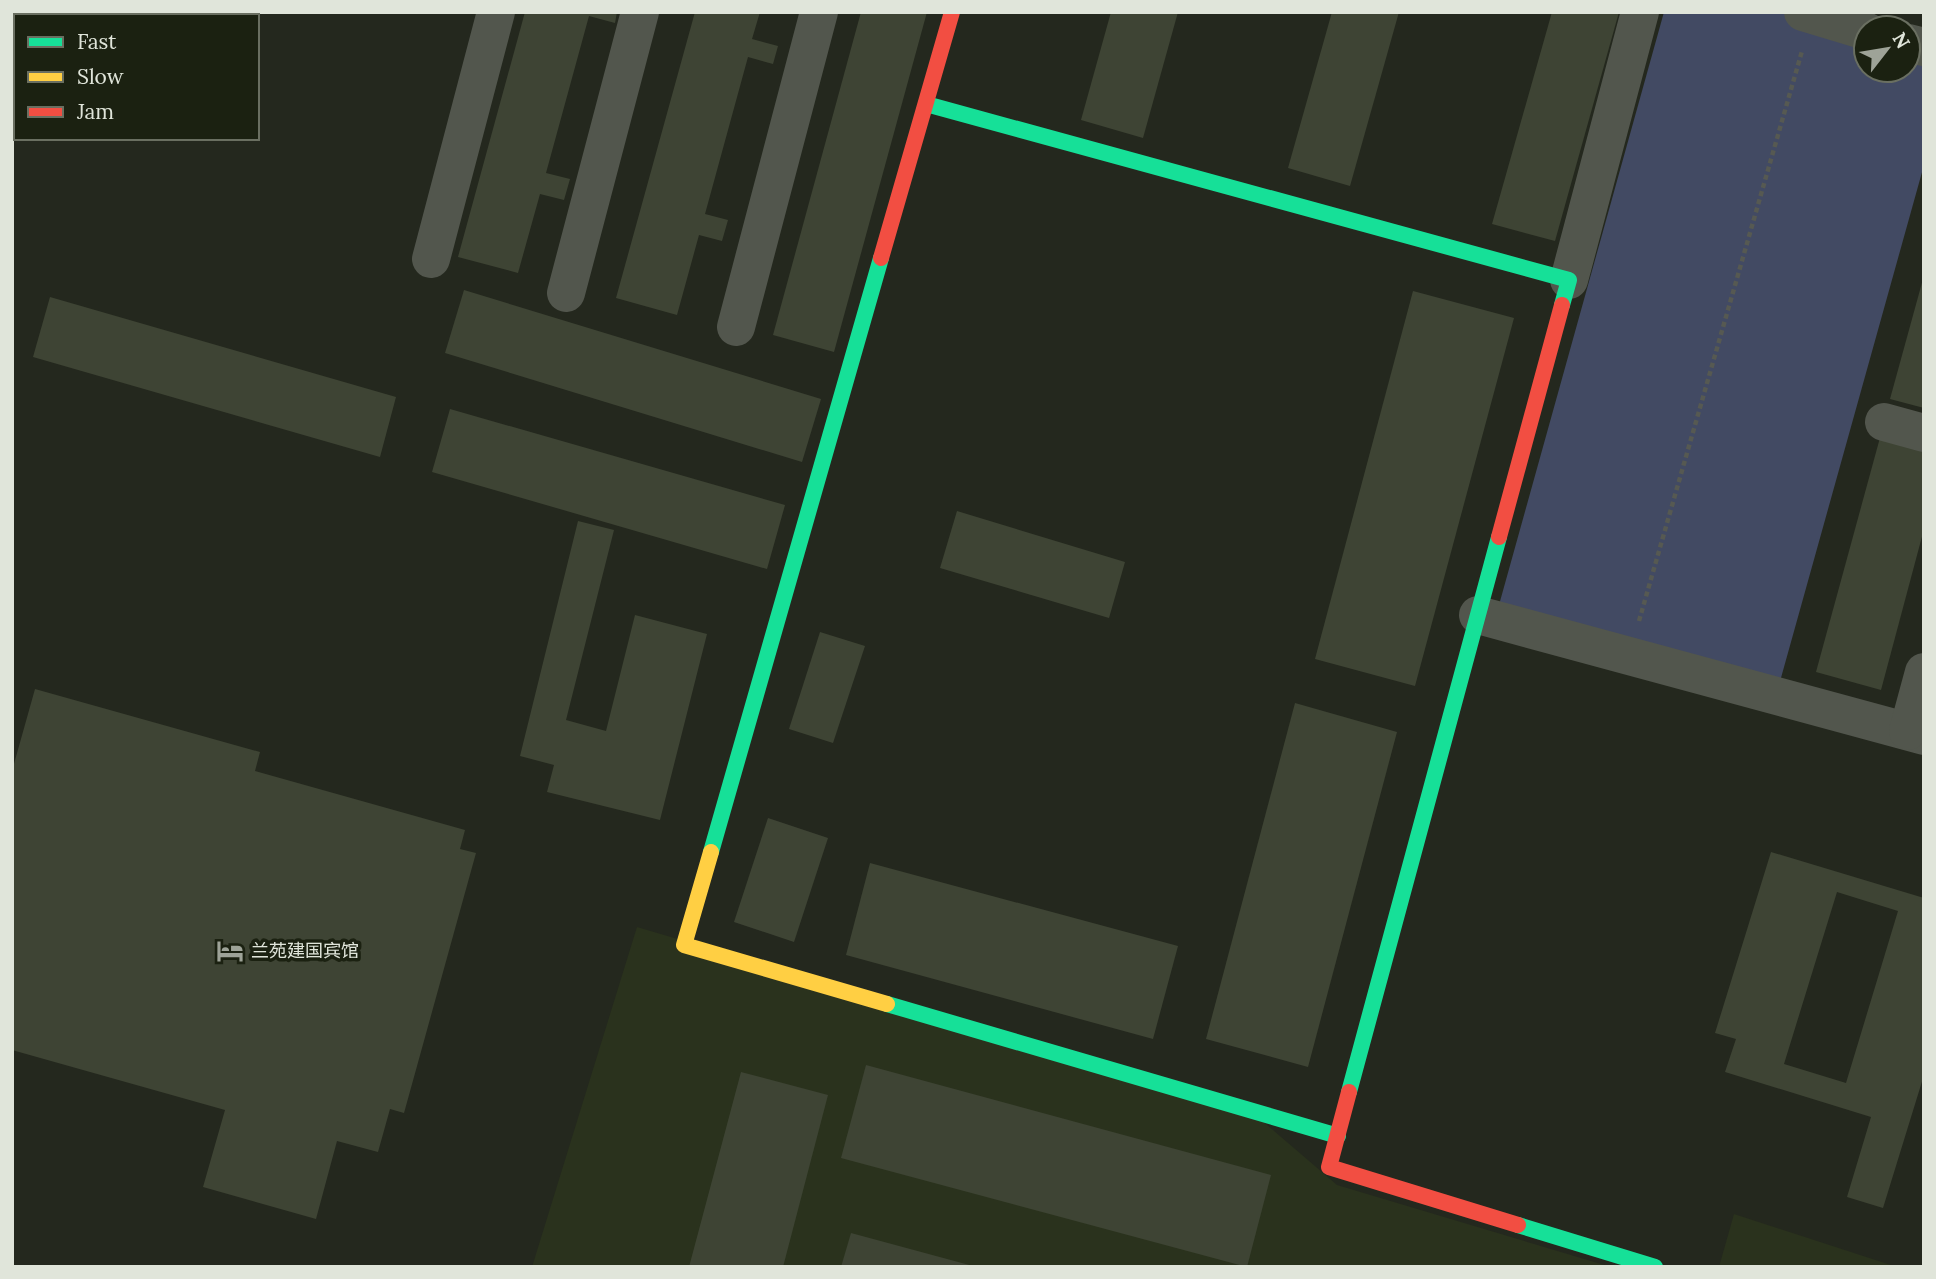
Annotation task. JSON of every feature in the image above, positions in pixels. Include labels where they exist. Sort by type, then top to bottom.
[{"type":"street","points":[[431,259],[496,12]]},
{"type":"street","points":[[566,293],[640,12]]},
{"type":"street","points":[[736,327],[819,12]]},
{"type":"street","points":[[952,12],[684,946],[1338,1136]]},
{"type":"street","points":[[1640,12],[1329,1167],[1654,1267]]},
{"type":"street","points":[[1808,14],[1852,27]]},
{"type":"street","points":[[926,104],[1569,280]]},
{"type":"street","points":[[1884,422],[1924,433]]},
{"type":"street","points":[[1478,615],[1916,734],[1924,672]]},
{"type":"path","points":[[1629,656],[1808,14]]},
{"type":"shaded area","points":[[1664,12],[1871,14],[1852,14],[1852,84],[1922,84],[1924,29],[1924,165],[1779,685],[1499,605]]},
{"type":"shaded area","points":[[637,927],[1245,1106],[1337,1185],[1611,1267],[532,1267]]},
{"type":"shaded area","points":[[1734,1214],[1897,1267],[1719,1267]]},
{"type":"building","points":[[12,12],[116,12],[117,14],[14,14],[12,134]]},
{"type":"building","points":[[525,12],[617,12],[615,23],[589,16],[546,173],[570,179],[564,200],[540,194],[518,273],[458,257]]},
{"type":"building","points":[[695,12],[760,12],[752,39],[778,46],[773,64],[748,57],[705,214],[728,220],[722,241],[699,235],[677,315],[616,298]]},
{"type":"building","points":[[861,12],[927,12],[834,352],[773,335]]},
{"type":"building","points":[[1111,12],[1178,12],[1143,138],[1081,120]]},
{"type":"building","points":[[1332,12],[1399,12],[1350,186],[1288,168]]},
{"type":"building","points":[[1552,12],[1619,12],[1555,241],[1492,224]]},
{"type":"building","points":[[1924,279],[1924,408],[1890,399]]},
{"type":"building","points":[[464,290],[821,399],[802,462],[445,353]]},
{"type":"building","points":[[1413,291],[1514,318],[1415,686],[1315,659]]},
{"type":"building","points":[[50,297],[396,397],[380,457],[33,357]]},
{"type":"building","points":[[450,409],[785,505],[767,569],[432,472]]},
{"type":"building","points":[[1881,434],[1924,446],[1924,529],[1881,690],[1816,672]]},
{"type":"building","points":[[957,511],[1125,562],[1109,618],[940,568]]},
{"type":"building","points":[[578,521],[614,530],[566,720],[606,731],[635,615],[707,634],[660,820],[547,792],[554,765],[520,756]]},
{"type":"building","points":[[820,632],[865,646],[833,743],[789,729]]},
{"type":"building","name":"兰苑建国宾馆","points":[[35,689],[260,752],[255,771],[465,830],[460,849],[476,853],[404,1113],[390,1109],[378,1152],[337,1141],[316,1219],[203,1187],[225,1110],[12,1050],[12,771]]},
{"type":"building","points":[[1295,703],[1397,732],[1308,1067],[1206,1039]]},
{"type":"building","points":[[768,818],[828,838],[794,942],[734,922]]},
{"type":"building","points":[[1771,852],[1924,898],[1924,1075],[1883,1208],[1847,1197],[1871,1117],[1725,1072],[1736,1039],[1715,1033]],"holes":[[[1837,892],[1898,911],[1846,1083],[1784,1064]]]},
{"type":"building","points":[[870,863],[1178,946],[1153,1039],[846,955]]},
{"type":"building","points":[[866,1065],[1271,1175],[1247,1267],[841,1158]]},
{"type":"building","points":[[741,1072],[828,1095],[783,1267],[689,1267]]},
{"type":"building","points":[[851,1233],[973,1266],[973,1267],[841,1267]]},
{"type":"traffic: fast","points":[[926,104],[1569,280],[1562,305]]},
{"type":"traffic: fast","points":[[711,852],[881,258]]},
{"type":"traffic: fast","points":[[1349,1092],[1499,537]]},
{"type":"traffic: fast","points":[[887,1004],[1338,1136]]},
{"type":"traffic: fast","points":[[1518,1225],[1655,1267]]},
{"type":"traffic: slow","points":[[711,852],[684,945],[887,1004]]},
{"type":"traffic: jam","points":[[881,258],[952,12]]},
{"type":"traffic: jam","points":[[1499,537],[1562,305]]},
{"type":"traffic: jam","points":[[1349,1092],[1329,1167],[1518,1225]]},
{"type":"place","name":"兰苑建国宾馆","points":[[230,951]]}]
